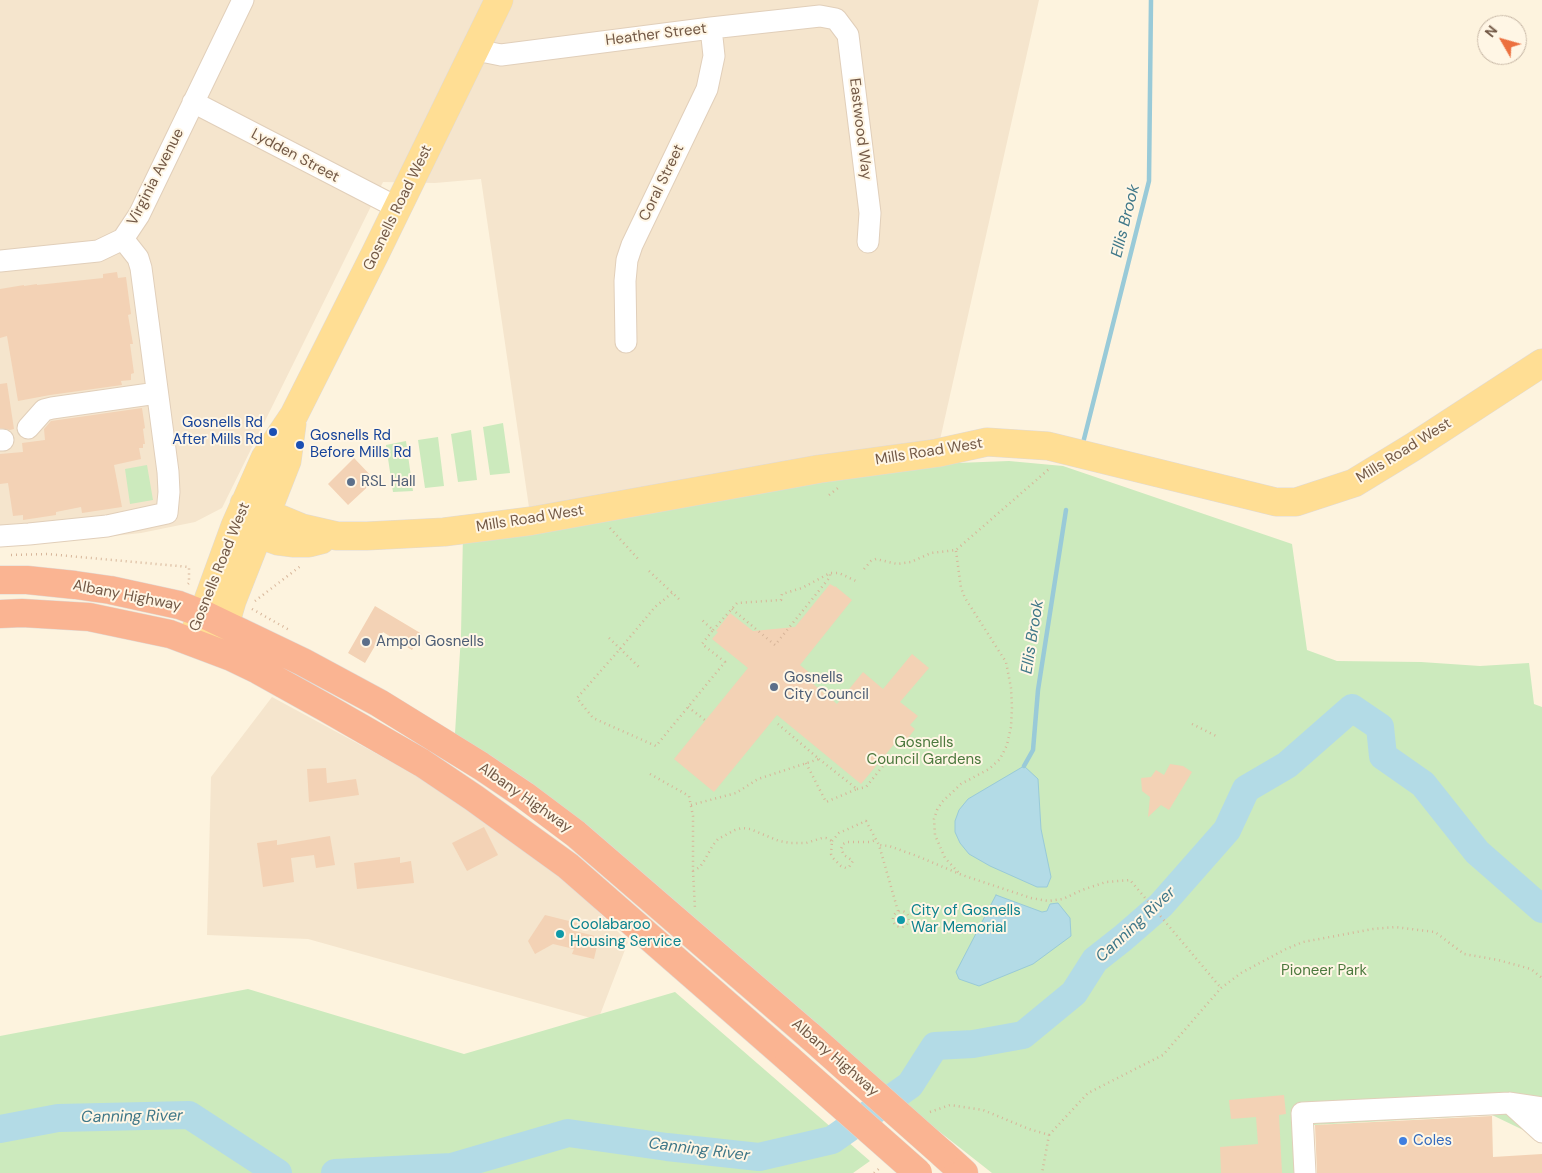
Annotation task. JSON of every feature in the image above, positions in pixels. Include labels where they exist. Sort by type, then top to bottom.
[{"type":"highway","name":"Albany Highway","points":[[0,580],[54,582],[110,590],[173,603],[303,662],[379,703],[509,785],[576,834],[810,1036],[964,1173]]},
{"type":"highway","points":[[0,594],[8,596],[16,602],[11,613]]},
{"type":"highway","name":"Albany Highway","points":[[11,613],[89,617],[170,634],[258,670],[422,764],[474,798],[568,866],[918,1173]]},
{"type":"highway","points":[[509,785],[509,798],[513,810],[534,830],[591,875],[614,906]]},
{"type":"main road","name":"Gosnells Road West","points":[[202,646],[214,620],[232,601],[265,458],[294,415],[398,208],[499,0]]},
{"type":"main road","name":"Mills Road West","points":[[251,519],[337,536],[358,537],[444,532],[531,521],[820,469],[937,453],[987,442],[1048,446],[1276,502],[1296,502],[1354,483],[1413,448],[1542,363]]},
{"type":"street","name":"Virginia Avenue","points":[[0,261],[98,250],[123,240],[139,215],[243,0]]},
{"type":"street","name":"Heather Street","points":[[476,47],[486,52],[500,54],[820,16],[836,19]]},
{"type":"street","name":"Eastwood Way","points":[[836,19],[848,35],[870,213],[868,242]]},
{"type":"street","name":"Coral Street","points":[[626,342],[625,281],[627,260],[632,245],[707,89],[714,56],[711,28]]},
{"type":"street","name":"Lydden Street","points":[[193,102],[398,208]]},
{"type":"street","points":[[0,536],[107,526],[167,514],[168,472],[141,268],[138,258],[123,240]]},
{"type":"street","points":[[28,428],[44,410],[157,393]]},
{"type":"street","points":[[1304,1173],[1302,1113],[1510,1103],[1542,1108]]},
{"type":"street","points":[[1510,1103],[1542,1132]]},
{"type":"path","points":[[864,569],[871,561],[876,559],[898,564],[911,562],[931,553],[956,550],[1049,470],[1044,466]]},
{"type":"path","points":[[830,495],[841,486]]},
{"type":"path","points":[[956,550],[961,588],[965,598],[1006,662],[1011,688],[1012,707],[1011,727],[1007,745],[1000,759],[989,769],[961,784],[942,802],[934,819],[935,835],[944,858],[962,875]]},
{"type":"path","points":[[9,555],[47,554],[189,567],[189,583],[184,588]]},
{"type":"path","points":[[649,571],[680,600]]},
{"type":"path","points":[[672,593],[655,607],[577,698],[593,718],[656,746],[725,662],[702,644],[737,603],[781,600],[782,594],[802,588],[830,573],[838,573],[856,581]]},
{"type":"path","points":[[732,609],[775,645],[830,577],[830,573]]},
{"type":"path","points":[[702,620],[713,630]]},
{"type":"path","points":[[609,638],[640,668]]},
{"type":"path","points":[[688,707],[705,720]]},
{"type":"path","points":[[778,724],[857,789]]},
{"type":"path","points":[[1192,724],[1218,738]]},
{"type":"path","points":[[691,805],[736,793],[758,779],[819,759]]},
{"type":"path","points":[[806,763],[826,802],[866,787],[887,761]]},
{"type":"path","points":[[650,774],[689,796],[693,816],[692,871],[696,914]]},
{"type":"path","points":[[876,840],[847,842],[843,844],[842,852],[853,861],[846,868],[836,863],[831,854],[832,841],[839,833],[866,821],[876,840],[878,845],[898,911]]},
{"type":"path","points":[[692,871],[700,867],[718,839],[742,828],[791,843],[806,843],[822,838],[832,841]]},
{"type":"path","points":[[878,845],[889,846],[962,875],[1031,898],[1048,901],[1063,899],[1082,890],[1117,880],[1130,880],[1221,988]]},
{"type":"path","points":[[898,911],[903,911],[908,916],[907,923],[903,926],[896,925],[893,920],[894,914],[898,911]]},
{"type":"path","points":[[1042,1173],[1048,1135],[1088,1093],[1162,1055],[1221,988],[1241,973],[1303,942],[1373,929],[1395,927],[1435,932],[1464,954],[1498,960],[1531,969],[1542,978]]},
{"type":"path","points":[[930,1112],[950,1105],[983,1110],[1048,1135]]},
{"type":"shaded area","points":[[0,0],[1039,0],[937,453],[531,521],[481,179],[435,183],[383,182],[222,508],[195,522],[141,533],[50,543],[0,544]]},
{"type":"shaded area","points":[[272,697],[453,795],[578,891],[628,942],[598,1020],[308,939],[207,935],[211,777]]},
{"type":"green space","points":[[503,423],[510,473],[490,475],[483,427]]},
{"type":"green space","points":[[471,430],[477,480],[458,482],[451,434]]},
{"type":"green space","points":[[438,437],[444,486],[425,488],[418,440]]},
{"type":"green space","points":[[406,441],[413,491],[393,492],[386,445]]},
{"type":"green space","name":"Gosnells Council Gardens","points":[[1009,461],[1063,466],[1292,544],[1307,650],[1337,661],[1421,662],[1480,666],[1529,663],[1534,704],[1542,707],[1542,1139],[1492,1115],[1313,1125],[1313,1173],[992,1173],[454,750],[461,635],[463,533],[853,467]]},
{"type":"green space","points":[[147,465],[153,500],[130,504],[125,469]]},
{"type":"green space","points":[[248,989],[464,1054],[675,992],[870,1161],[853,1173],[0,1173],[0,1036]]},
{"type":"water","points":[[1024,766],[1038,779],[1041,829],[1051,877],[1047,887],[1037,887],[990,866],[969,854],[960,843],[955,832],[955,821],[959,810],[968,799]]},
{"type":"water","points":[[996,895],[1042,912],[1047,911],[1050,904],[1058,903],[1070,918],[1071,936],[1033,964],[979,986],[959,979],[956,972]]},
{"type":"building","points":[[117,272],[118,278],[126,277],[131,314],[128,315],[133,344],[130,344],[134,373],[131,374],[131,380],[121,381],[122,385],[18,401],[7,336],[0,338],[0,289],[103,278],[103,274]]},
{"type":"building","points":[[7,383],[14,429],[10,430],[0,428],[0,384]]},
{"type":"building","points":[[142,408],[145,444],[143,444],[143,448],[139,448],[141,459],[114,465],[122,507],[82,513],[81,507],[56,512],[56,515],[23,520],[23,515],[13,516],[8,483],[0,484],[0,454],[23,452],[22,443],[45,440],[44,429],[51,421]]},
{"type":"building","name":"RSL Hall","points":[[354,458],[375,480],[348,505],[328,484]]},
{"type":"building","name":"Gosnells City Council","points":[[830,584],[852,600],[800,665],[816,678],[812,683],[837,704],[863,672],[883,689],[912,654],[929,668],[900,702],[918,716],[910,725],[915,729],[902,746],[896,742],[861,784],[777,715],[714,792],[674,759],[748,668],[712,639],[718,632],[716,631],[730,613],[753,631],[795,627]]},
{"type":"building","name":"Ampol Gosnells","points":[[375,606],[422,634],[412,650],[383,632],[365,663],[348,653]]},
{"type":"building","points":[[1170,764],[1183,766],[1192,772],[1169,810],[1161,805],[1148,817],[1150,797],[1142,791],[1141,778],[1151,777],[1156,770],[1164,775]]},
{"type":"building","points":[[326,768],[327,783],[356,779],[359,795],[309,802],[307,769]]},
{"type":"building","points":[[484,827],[498,855],[467,871],[452,843]]},
{"type":"building","points":[[330,836],[335,865],[316,868],[314,855],[291,858],[294,882],[263,887],[257,843],[277,840],[277,845]]},
{"type":"building","points":[[400,857],[400,863],[411,861],[414,883],[357,889],[354,863]]},
{"type":"building","name":"Coolabaroo Housing Service","points":[[545,915],[577,923],[575,931],[599,937],[594,959],[572,954],[574,949],[553,944],[535,954],[528,941]]},
{"type":"building","points":[[1284,1095],[1286,1114],[1279,1115],[1282,1173],[1221,1173],[1220,1147],[1258,1144],[1256,1117],[1231,1119],[1229,1100]]},
{"type":"building","name":"Coles","points":[[1492,1116],[1493,1157],[1542,1154],[1542,1173],[1317,1173],[1315,1125]]},
{"type":"waterway","name":"Ellis Brook","points":[[1083,443],[1149,181],[1151,0]]},
{"type":"waterway","name":"Ellis Brook","points":[[1024,766],[1033,750],[1038,690],[1066,510]]},
{"type":"waterway","name":"Canning River","points":[[335,1173],[452,1167],[568,1133],[667,1147],[759,1157],[832,1140],[910,1085],[935,1046],[973,1044],[1023,1035],[1074,993],[1095,960],[1161,905],[1227,830],[1246,789],[1287,765],[1352,708],[1380,727],[1383,756],[1423,784],[1477,852],[1542,909]]},
{"type":"waterway","name":"Canning River","points":[[0,1129],[58,1118],[189,1115],[278,1173]]},
{"type":"place","name":"Gosnells Rd After Mills Rd","points":[[273,432]]},
{"type":"place","name":"Gosnells Rd Before Mills Rd","points":[[300,445]]},
{"type":"place","name":"RSL Hall","points":[[351,482]]},
{"type":"place","name":"Ampol Gosnells","points":[[366,642]]},
{"type":"place","name":"Gosnells City Council","points":[[774,687]]},
{"type":"place","name":"City of Gosnells War Memorial","points":[[901,920]]},
{"type":"place","name":"Coolabaroo Housing Service","points":[[560,934]]},
{"type":"place","name":"Coles","points":[[1403,1141]]},
{"type":"park label","name":"Pioneer Park","points":[[1324,971]]}]
